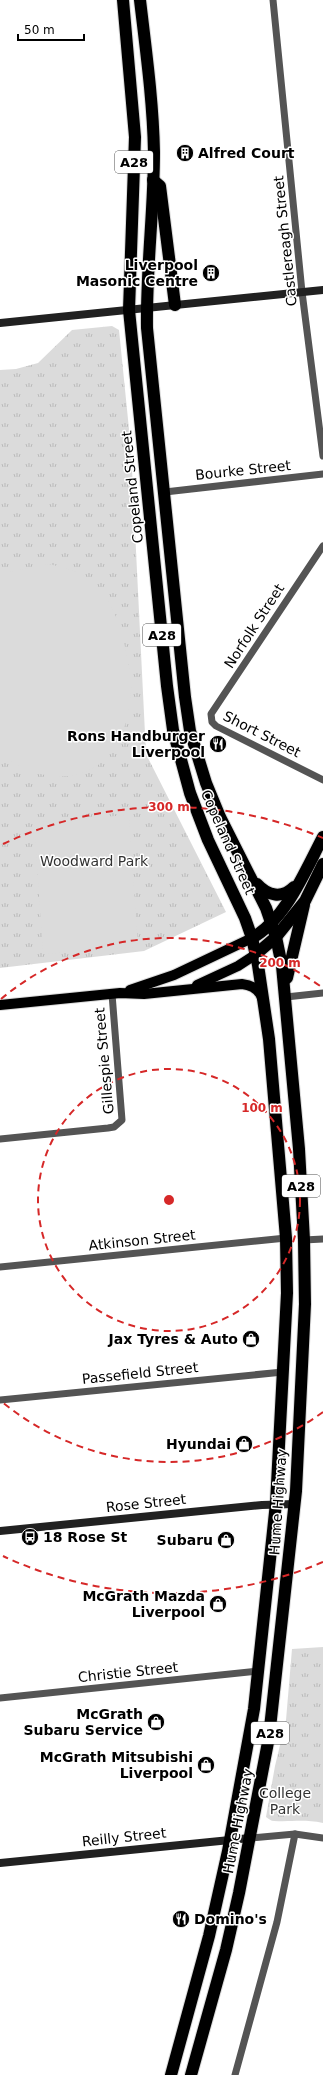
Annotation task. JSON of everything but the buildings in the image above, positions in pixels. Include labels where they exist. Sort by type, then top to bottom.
[{"type":"highway","name":"Copeland Street","points":[[123,0],[134,137],[129,310],[173,730],[179,760],[200,821],[234,892],[252,938],[255,955]]},
{"type":"highway","name":"Copeland Street","points":[[140,0],[152,108],[153,180],[147,308],[184,690],[190,731],[212,800],[253,880],[272,924]]},
{"type":"highway","points":[[153,180],[160,186],[175,305]]},
{"type":"highway","points":[[252,938],[272,924],[299,881],[323,837]]},
{"type":"highway","points":[[285,991],[305,902],[323,864]]},
{"type":"highway","points":[[253,880],[261,889],[276,896],[287,892],[299,881]]},
{"type":"highway","points":[[255,955],[276,936],[305,902]]},
{"type":"highway","name":"Hume Highway","points":[[190,2075],[226,1950],[250,1838],[269,1737],[295,1504],[305,1304],[304,1240],[285,991],[276,936],[272,924]]},
{"type":"highway","name":"Hume Highway","points":[[170,2075],[209,1936],[248,1750],[259,1671],[276,1503],[287,1293],[286,1238],[265,1004],[255,955]]},
{"type":"main road","points":[[116,993],[174,975],[252,938]]},
{"type":"main road","points":[[172,991],[205,982],[238,966],[255,955]]},
{"type":"main road","points":[[0,1005],[116,993],[144,994],[247,984],[260,992],[265,1004]]},
{"type":"street","name":"Castlereagh Street","points":[[273,0],[302,292],[323,456]]},
{"type":"street","points":[[0,324],[323,290]]},
{"type":"street","name":"Bourke Street","points":[[165,492],[323,474]]},
{"type":"street","name":"Norfolk Street","points":[[212,722],[212,714],[323,546]]},
{"type":"street","name":"Short Street","points":[[212,722],[216,726],[323,780]]},
{"type":"street","points":[[285,991],[323,993]]},
{"type":"street","name":"Gillespie Street","points":[[0,1139],[108,1128],[118,1124],[122,1120],[123,1115],[116,993]]},
{"type":"street","name":"Atkinson Street","points":[[0,1267],[286,1238]]},
{"type":"street","points":[[304,1240],[323,1239]]},
{"type":"street","name":"Passefield Street","points":[[0,1400],[283,1372]]},
{"type":"street","name":"Rose Street","points":[[0,1532],[276,1503],[295,1504]]},
{"type":"street","name":"Christie Street","points":[[0,1698],[259,1671]]},
{"type":"street","points":[[235,2075],[277,1922],[295,1834]]},
{"type":"street","points":[[250,1838],[295,1834],[323,1838]]},
{"type":"street","name":"Reilly Street","points":[[0,1863],[250,1838]]},
{"type":"green space","name":"Woodward Park","points":[[112,326],[119,330],[131,449],[146,754],[226,912],[144,951],[0,968],[0,370],[16,369],[38,363],[72,330]]},
{"type":"green space","points":[[49,564],[78,572],[95,584],[103,593],[119,624],[131,677],[129,707],[125,724],[119,739],[111,752],[100,763],[87,771],[71,776],[52,776],[31,771],[17,765],[0,752],[0,579],[9,572]]},
{"type":"green space","points":[[129,815],[138,947],[43,954],[34,822]]},
{"type":"green space","name":"College Park","points":[[323,1647],[323,1823],[310,1821],[272,1821],[266,1817],[275,1766],[286,1720],[292,1649]]},
{"type":"place","name":"Alfred Court","points":[[185,153]]},
{"type":"place","name":"Liverpool Masonic Centre","points":[[211,273]]},
{"type":"place","name":"Rons Handburger Liverpool","points":[[218,744]]},
{"type":"place","name":"Jax Tyres & Auto","points":[[251,1339]]},
{"type":"place","name":"Hyundai","points":[[244,1444]]},
{"type":"place","name":"18 Rose St","points":[[30,1537]]},
{"type":"place","name":"Subaru","points":[[226,1540]]},
{"type":"place","name":"McGrath Mazda Liverpool","points":[[218,1604]]},
{"type":"place","name":"McGrath Subaru Service","points":[[156,1722]]},
{"type":"place","name":"McGrath Mitsubishi Liverpool","points":[[206,1765]]},
{"type":"place","name":"Domino's","points":[[181,1919]]}]
